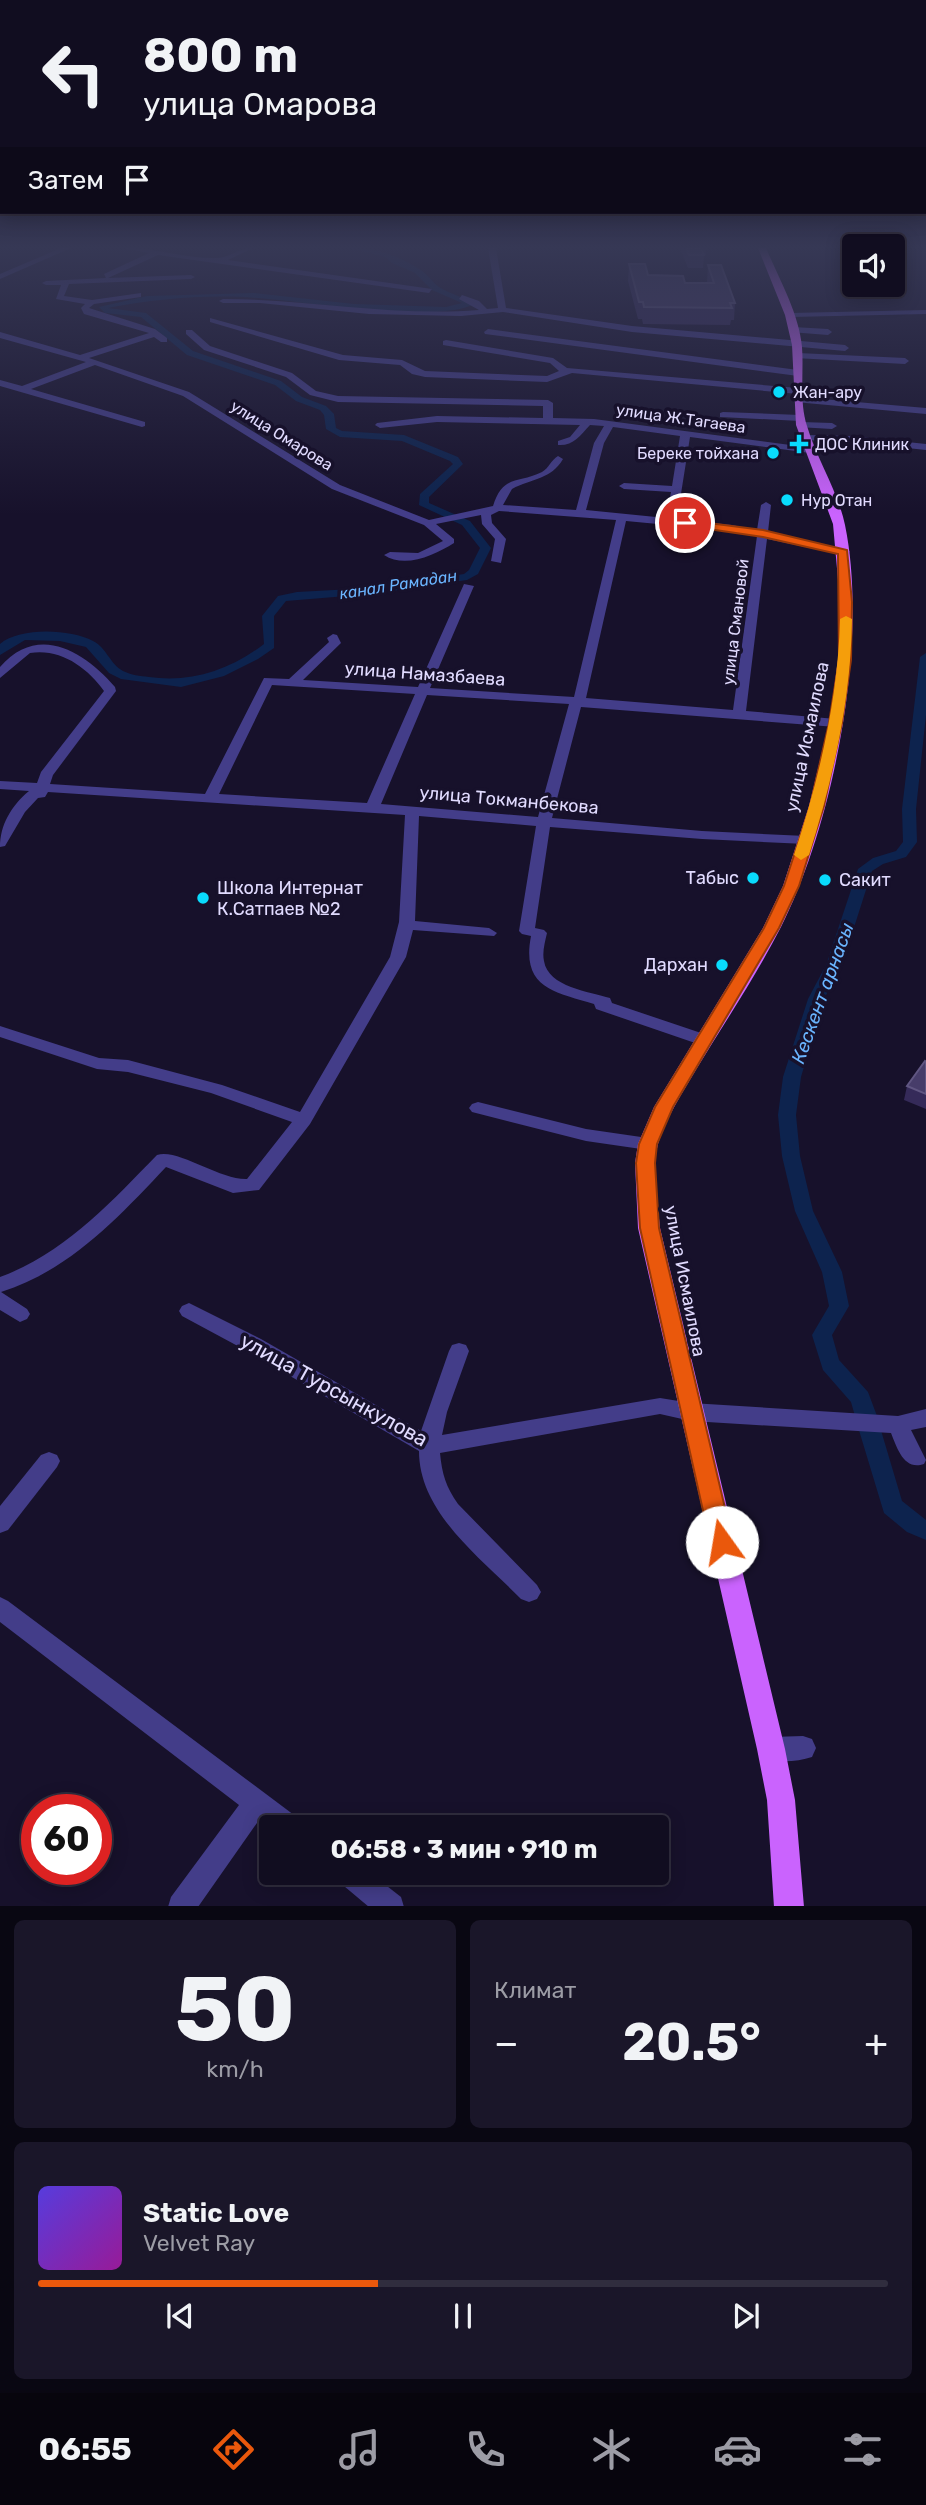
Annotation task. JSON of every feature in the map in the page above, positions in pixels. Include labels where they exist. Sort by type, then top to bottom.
[{"type":"main road","name":"улица Исмаилова","points":[[786,337],[839,524],[844,552],[845,660],[835,723],[817,806],[792,886],[772,928],[664,1107],[648,1144],[646,1163],[649,1228],[781,1800],[789,1906]]},
{"type":"street","name":"улица Омарова","points":[[7,337],[95,362],[186,394],[336,487],[428,523]]},
{"type":"street","points":[[80,358],[145,337]]},
{"type":"street","points":[[159,337],[164,340]]},
{"type":"street","points":[[195,337],[207,348],[289,375],[318,396],[338,400],[548,403],[548,420]]},
{"type":"street","name":"улица Ж.Тагаева","points":[[271,337],[342,358],[402,363],[425,374],[547,379],[564,370],[799,385]]},
{"type":"street","points":[[517,337],[799,385],[926,411]]},
{"type":"street","points":[[656,337],[799,385],[845,437],[866,442],[926,447]]},
{"type":"street","points":[[799,385],[825,337]]},
{"type":"street","points":[[723,415],[799,385],[883,337]]},
{"type":"street","points":[[446,343],[548,360],[557,363],[564,370]]},
{"type":"street","points":[[799,385],[845,348]]},
{"type":"street","points":[[799,385],[905,361]]},
{"type":"street","points":[[23,389],[95,362]]},
{"type":"street","points":[[0,383],[142,424]]},
{"type":"street","points":[[799,385],[832,426]]},
{"type":"street","name":"улица Ж.Тагаева","points":[[380,425],[436,419],[548,420],[587,422],[636,432],[684,435],[799,385]]},
{"type":"street","points":[[561,443],[573,439],[587,422]]},
{"type":"street","points":[[580,513],[598,443],[609,425]]},
{"type":"street","points":[[671,521],[686,439],[684,435]]},
{"type":"street","points":[[497,561],[501,539],[484,517],[497,508],[499,498],[508,485],[552,471],[558,459]]},
{"type":"street","points":[[624,486],[678,489]]},
{"type":"street","name":"улица Смановой","points":[[739,715],[766,505]]},
{"type":"street","points":[[428,523],[497,508],[580,513],[763,533],[844,552]]},
{"type":"street","points":[[622,516],[579,702],[575,705],[544,822],[527,931],[539,933],[535,964],[542,975],[553,984],[704,1040]]},
{"type":"street","points":[[390,555],[403,559],[417,558],[450,541],[428,523]]},
{"type":"street","points":[[372,808],[468,586]]},
{"type":"street","points":[[293,682],[335,643],[333,638]]},
{"type":"street","points":[[0,674],[21,652],[33,648],[42,649],[69,654],[80,660],[110,691],[46,775],[42,791],[32,793],[21,807],[0,843]]},
{"type":"street","name":"улица Намазбаева","points":[[209,798],[268,681],[835,723]]},
{"type":"street","name":"улица Токманбекова","points":[[0,785],[42,791],[372,808],[702,835],[806,839]]},
{"type":"street","points":[[0,1284],[14,1280],[80,1243],[163,1159],[233,1186],[253,1185],[304,1120],[398,957],[406,925],[412,811]]},
{"type":"street","points":[[406,925],[489,933]]},
{"type":"street","points":[[0,1031],[97,1063],[128,1066],[216,1088],[304,1120]]},
{"type":"street","points":[[478,1108],[586,1135],[648,1144]]},
{"type":"street","points":[[0,1299],[20,1314]]},
{"type":"street","name":"улица Турсынкулова","points":[[189,1311],[254,1345],[429,1446],[660,1406],[691,1412],[898,1424],[926,1419]]},
{"type":"street","points":[[460,1352],[431,1425],[428,1465],[438,1497],[529,1592]]},
{"type":"street","points":[[898,1424],[907,1447],[916,1458]]},
{"type":"street","points":[[0,1523],[49,1461]]},
{"type":"street","points":[[0,1608],[273,1815]]},
{"type":"street","points":[[771,1749],[803,1748]]},
{"type":"street","points":[[181,1906],[256,1802]]},
{"type":"street","points":[[364,1885],[391,1906]]},
{"type":"building","points":[[926,1062],[926,1094],[907,1086]]},
{"type":"waterway","name":"канал Рамадан","points":[[0,651],[14,639],[23,636],[60,637],[90,644],[119,674],[165,683],[188,683],[232,668],[270,645],[268,616],[282,598],[371,591],[467,577],[474,572],[486,548],[466,523],[424,505],[424,496],[458,464],[454,459],[404,438],[340,434],[331,429],[329,414],[323,408],[299,399],[278,383],[190,353],[170,337]]},
{"type":"waterway","name":"Кескент арнасы","points":[[866,1416],[861,1398],[830,1364],[822,1335],[839,1306],[832,1272],[804,1211],[791,1156],[787,1115],[792,1077],[816,999],[834,965],[865,869],[878,861],[901,854],[910,842],[909,809],[926,657]]},
{"type":"waterway","name":"Кескент арнасы","points":[[869,1427],[892,1506],[915,1525],[926,1530]]},
{"type":"slow traffic","points":[[801,855],[817,806],[835,723],[845,660],[846,619]]},
{"type":"place","name":"Жан-ару","points":[[779,392]]},
{"type":"place","name":"ДОС Клиник","points":[[799,444]]},
{"type":"place","name":"Береке тойхана","points":[[773,453]]},
{"type":"place","name":"Нур Отан","points":[[787,500]]},
{"type":"place","name":"Табыс","points":[[753,878]]},
{"type":"place","name":"Сакит","points":[[825,880]]},
{"type":"place","name":"Школа Интернат К.Сатпаев №2","points":[[203,898]]},
{"type":"place","name":"Дархан","points":[[722,965]]},
{"type":"route","points":[[685,523],[763,533],[844,552],[846,602],[845,660],[835,723],[817,806],[792,886],[772,928],[664,1107],[648,1144],[646,1163],[649,1228],[722,1542]]}]
